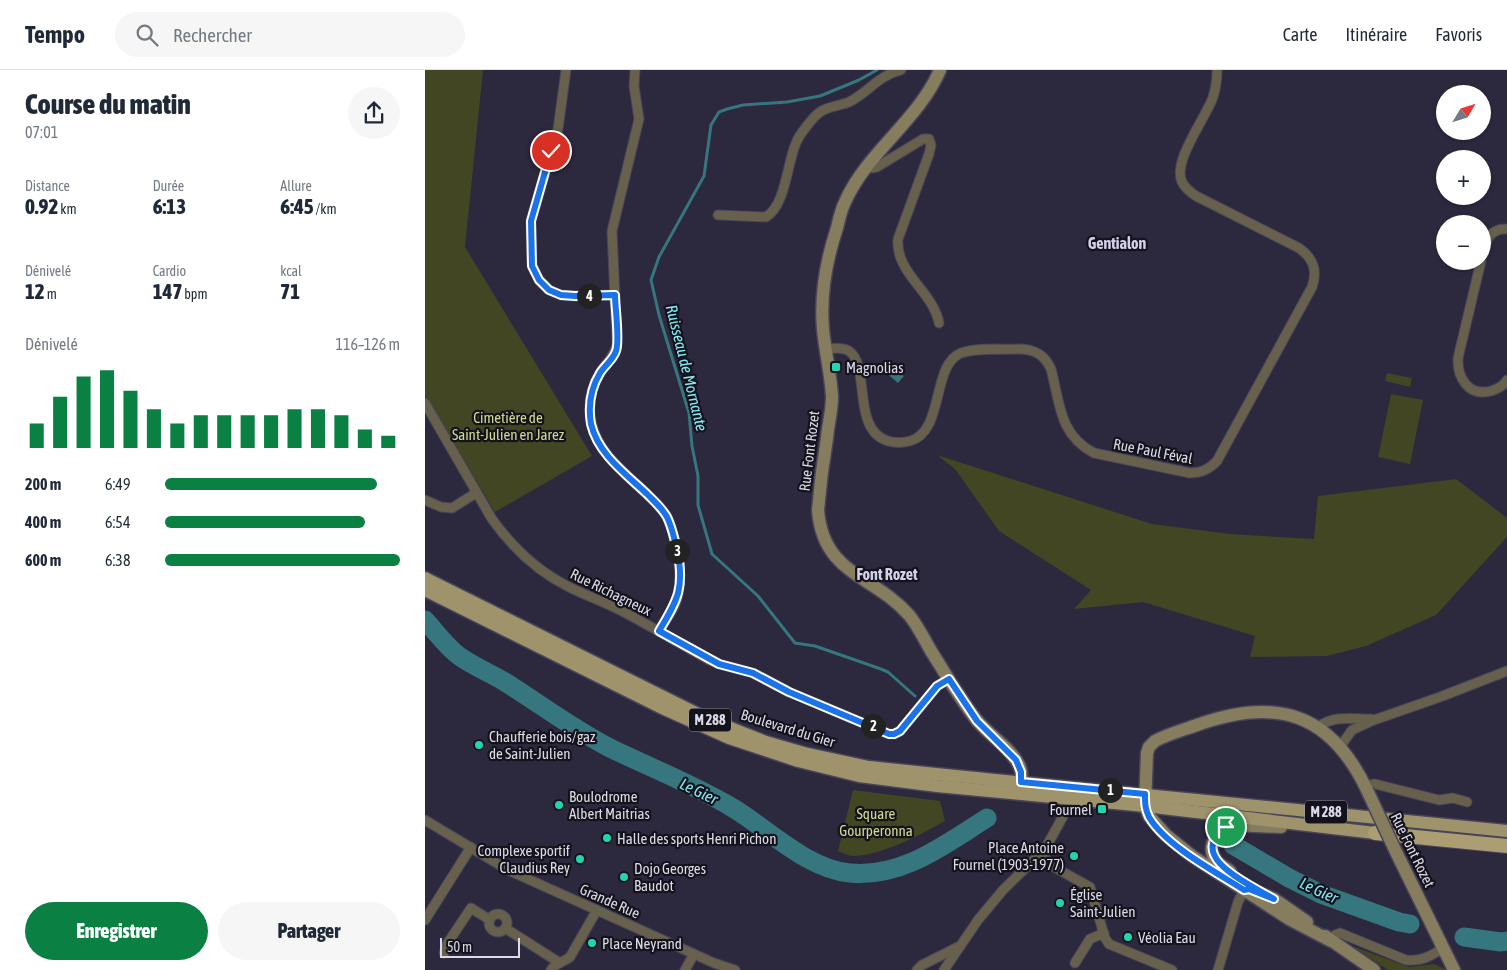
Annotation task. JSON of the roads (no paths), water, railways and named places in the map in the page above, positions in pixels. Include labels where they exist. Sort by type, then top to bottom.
[{"type":"highway","points":[[1375,833],[1507,846]]},
{"type":"main road","name":"Rue Font Rozet","points":[[940,70],[914,112],[867,165],[844,204],[825,273],[822,292],[823,320],[832,398],[818,510],[821,531],[831,550],[845,567],[891,600],[909,616],[977,721],[1016,760],[1021,772],[1020,788]]},
{"type":"main road","name":"Boulevard du Gier","points":[[425,578],[708,719],[767,742],[804,753],[869,767],[1020,788]]},
{"type":"main road","name":"Boulevard du Gier","points":[[425,590],[653,704],[737,741],[798,762],[859,776],[1020,788],[1145,800]]},
{"type":"main road","name":"Rue Font Rozet","points":[[1145,800],[1149,746],[1164,736],[1229,714],[1249,712],[1273,713],[1300,718],[1318,727],[1340,747],[1366,788],[1454,970]]},
{"type":"main road","name":"M 288","points":[[1145,800],[1355,831]]},
{"type":"main road","name":"M 288","points":[[1145,800],[1507,831]]},
{"type":"main road","points":[[1145,800],[1149,816],[1166,836],[1192,856],[1289,919],[1331,941]]},
{"type":"main road","points":[[1375,833],[1233,825],[1226,827],[1218,833],[1213,842],[1212,851],[1217,862],[1294,912],[1331,941],[1375,970]]},
{"type":"main road","points":[[1244,890],[1249,889],[1274,899]]},
{"type":"street","points":[[566,70],[558,129],[531,221],[532,266],[539,280],[549,290],[561,295],[615,295]]},
{"type":"street","points":[[635,70],[634,86],[639,119],[612,231],[616,351],[594,385],[590,398],[590,412],[594,431],[603,450],[659,505],[667,516],[673,533],[680,562],[680,585],[676,602],[659,631]]},
{"type":"street","points":[[718,215],[766,217],[772,213],[780,198],[795,144],[816,116],[824,110],[848,102],[885,75],[901,70]]},
{"type":"street","name":"Rue Paul Féval","points":[[827,349],[839,348],[849,351],[857,361],[867,420],[873,431],[888,441],[902,443],[921,436],[927,428],[947,368],[956,356],[977,350],[1025,349],[1036,352],[1048,362],[1065,424],[1071,436],[1081,447],[1094,454],[1190,473],[1199,473],[1209,468],[1217,461],[1312,287],[1315,277],[1312,260],[1299,248],[1195,196],[1181,181],[1182,164],[1213,98],[1217,81],[1217,70]]},
{"type":"street","points":[[867,165],[872,168],[877,167],[923,139],[929,139],[931,145],[929,154],[897,239],[897,248],[902,263],[935,310],[939,323]]},
{"type":"street","points":[[1491,233],[1495,230],[1507,229]]},
{"type":"street","points":[[1479,270],[1464,330],[1457,369],[1463,382],[1472,389],[1484,393],[1495,390],[1505,384],[1507,380]]},
{"type":"street","name":"Rue Richagneux","points":[[425,403],[476,493],[502,533],[526,557],[554,579],[613,606],[714,662],[753,673],[789,692],[889,734],[900,731],[939,684],[949,679]]},
{"type":"street","points":[[425,500],[448,509],[476,493]]},
{"type":"street","points":[[1340,747],[1352,730],[1374,720],[1506,674]]},
{"type":"street","points":[[1318,727],[1340,718],[1374,720]]},
{"type":"street","points":[[1366,788],[1375,784],[1439,800],[1453,798],[1467,802]]},
{"type":"street","points":[[944,970],[982,915],[1003,890],[1042,854],[1066,811],[1068,793]]},
{"type":"street","name":"Grande Rue","points":[[425,820],[508,870],[694,954],[735,970]]},
{"type":"street","points":[[425,920],[471,847]]},
{"type":"street","points":[[1042,854],[1052,866],[1090,887],[1109,944],[1173,970]]},
{"type":"street","points":[[1219,970],[1233,919],[1244,890]]},
{"type":"street","points":[[444,953],[447,944],[471,908],[490,920],[490,928],[495,932],[505,928],[560,963]]},
{"type":"street","points":[[551,970],[553,965],[560,963],[570,956],[597,910]]},
{"type":"street","points":[[1075,963],[1090,940],[1104,933]]},
{"type":"street","points":[[1331,941],[1335,934],[1340,933],[1406,960],[1415,961],[1423,959],[1443,948]]},
{"type":"street","points":[[919,967],[959,947]]},
{"type":"street","points":[[685,970],[694,954]]},
{"type":"waterway","name":"Ruisseau de Mornante","points":[[877,70],[859,80],[820,96],[787,102],[743,105],[719,112],[711,125],[704,176],[659,257],[651,280],[659,315],[689,413],[692,446],[698,476],[698,505],[712,554],[758,596],[795,643],[815,646],[888,672],[915,696]]},
{"type":"waterway","name":"Le Gier","points":[[425,620],[459,656],[505,682],[583,733],[610,748],[718,799],[803,856],[834,870],[850,873],[869,873],[906,865],[939,848],[987,818]]},
{"type":"waterway","name":"Le Gier","points":[[1233,845],[1289,878],[1321,894],[1399,922],[1410,924]]},
{"type":"waterway","name":"Le Gier","points":[[1464,937],[1501,942],[1507,941]]},
{"type":"place","name":"Magnolias","points":[[836,367]]},
{"type":"place","name":"Chaufferie bois/gaz de Saint-Julien","points":[[479,745]]},
{"type":"place","name":"Boulodrome Albert Maitrias","points":[[559,805]]},
{"type":"place","name":"Fournel","points":[[1102,809]]},
{"type":"place","name":"Halle des sports Henri Pichon","points":[[607,838]]},
{"type":"place","name":"Place Antoine Fournel (1903-1977)","points":[[1074,856]]},
{"type":"place","name":"Complexe sportif Claudius Rey","points":[[580,859]]},
{"type":"place","name":"Dojo Georges Baudot","points":[[624,877]]},
{"type":"place","name":"Église Saint-Julien","points":[[1060,903]]},
{"type":"place","name":"Véolia Eau","points":[[1128,937]]},
{"type":"place","name":"Place Neyrand","points":[[592,943]]},
{"type":"district","name":"Gentialon","points":[[1117,243]]},
{"type":"district","name":"Font Rozet","points":[[887,574]]},
{"type":"park label","name":"Cimetière de Saint-Julien en Jarez","points":[[508,426]]},
{"type":"park label","name":"Square Gourperonna","points":[[876,822]]}]
